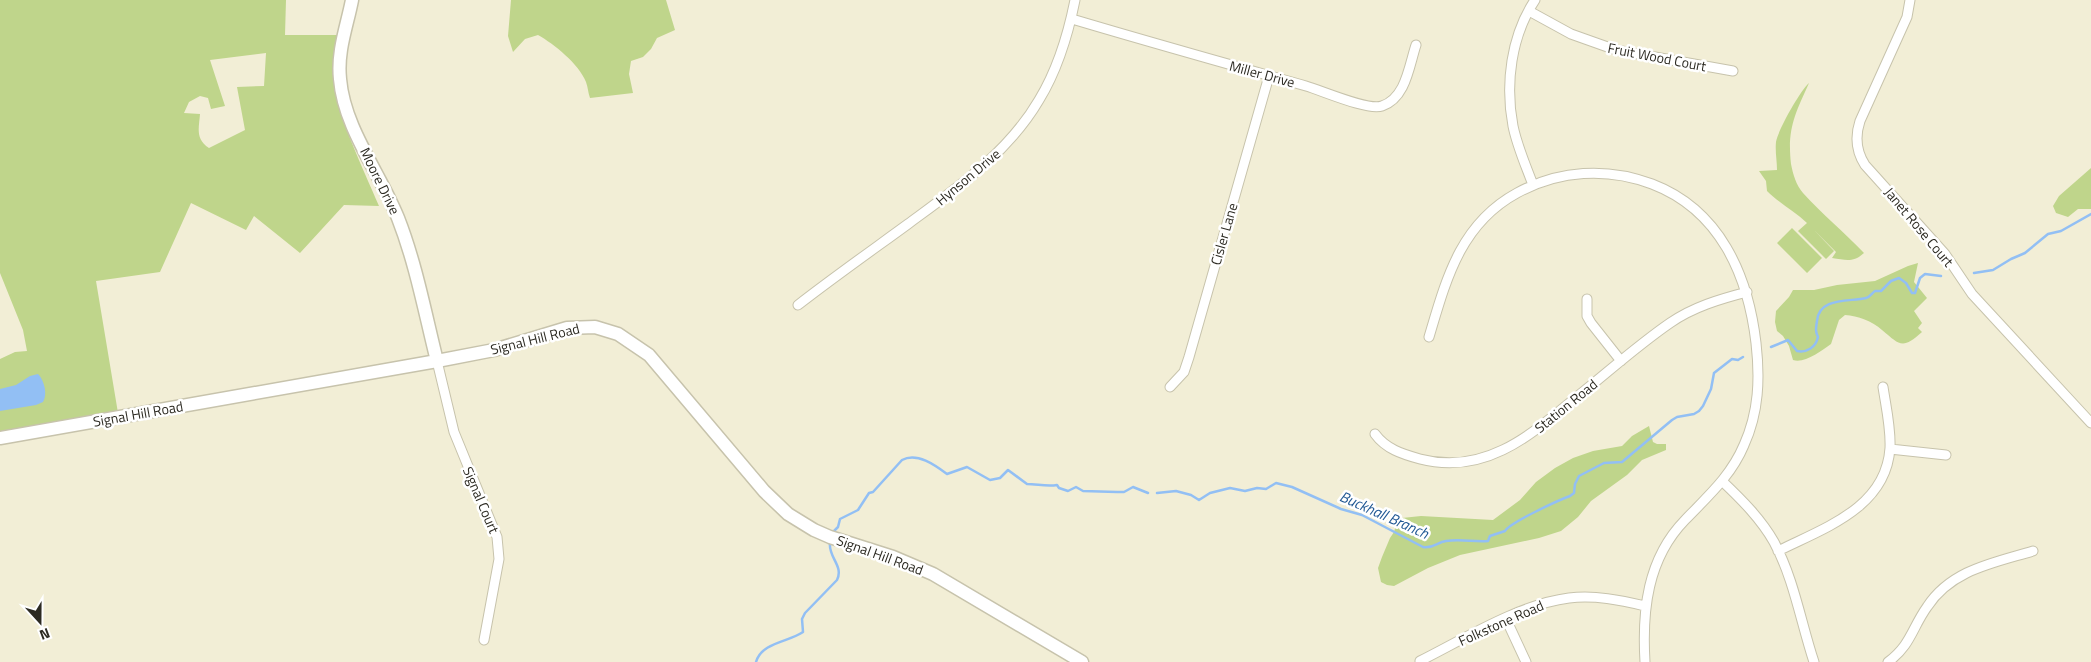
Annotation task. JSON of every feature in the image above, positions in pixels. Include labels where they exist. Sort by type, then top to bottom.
[{"type":"main road","name":"Moore Drive","points":[[352,0],[340,57],[340,80],[343,94],[360,140],[388,194],[403,231],[414,267],[437,361]]},
{"type":"main road","name":"Signal Hill Road","points":[[0,438],[437,361],[494,350],[567,328],[595,327],[618,334],[649,356],[764,491],[788,514],[814,530],[830,537],[893,557],[932,574],[1082,662]]},
{"type":"street","name":"Hynson Drive","points":[[798,305],[957,189],[1006,144],[1028,116],[1050,80],[1066,41],[1075,0]]},
{"type":"street","points":[[1533,185],[1514,128],[1510,74],[1516,45],[1529,11],[1536,0]]},
{"type":"street","name":"Janet Rose Court","points":[[1910,0],[1907,17],[1860,121],[1857,132],[1858,153],[1870,171],[1945,254],[1972,294],[2091,423]]},
{"type":"street","name":"Fruit Wood Court","points":[[1529,11],[1571,34],[1616,50],[1733,71]]},
{"type":"street","name":"Miller Drive","points":[[1072,19],[1307,86],[1371,107],[1378,107],[1391,102],[1401,91],[1416,45]]},
{"type":"street","name":"Cisler Lane","points":[[1170,387],[1184,372],[1189,357],[1269,76]]},
{"type":"street","points":[[1429,337],[1445,282],[1457,255],[1478,225],[1499,204],[1533,185],[1571,174],[1606,173],[1638,179],[1670,192],[1698,213],[1710,225],[1732,258],[1746,292],[1754,329],[1759,372],[1754,417],[1739,456],[1722,481],[1684,521],[1666,544],[1658,558],[1645,606],[1643,631],[1644,662]]},
{"type":"street","name":"Station Road","points":[[1375,434],[1388,447],[1424,460],[1456,462],[1486,457],[1505,450],[1535,432],[1659,331],[1687,313],[1746,292]]},
{"type":"street","points":[[1587,299],[1587,316],[1622,361]]},
{"type":"street","name":"Signal Court","points":[[437,361],[454,432],[496,537],[499,559],[484,640]]},
{"type":"street","points":[[1778,551],[1847,516],[1858,508],[1876,488],[1883,476],[1890,449],[1883,387]]},
{"type":"street","points":[[1890,449],[1946,455]]},
{"type":"street","points":[[1722,481],[1749,507],[1778,551],[1794,593],[1814,662]]},
{"type":"street","points":[[1888,662],[1907,644],[1934,597],[1954,579],[1984,566],[2032,551]]},
{"type":"street","name":"Folkstone Road","points":[[1420,661],[1536,606],[1568,598],[1603,598],[1645,606]]},
{"type":"street","points":[[1506,619],[1526,662]]},
{"type":"green space","points":[[0,0],[286,0],[285,35],[338,35],[334,69],[340,107],[351,141],[379,206],[344,205],[300,253],[254,216],[246,230],[191,203],[160,272],[96,281],[118,413],[0,433],[0,359],[15,352],[27,351],[23,330],[0,273]],"holes":[[[266,53],[264,86],[237,87],[245,130],[209,148],[200,137],[200,114],[184,113],[189,102],[200,96],[208,98],[211,109],[225,106],[210,60]]]},
{"type":"green space","points":[[511,0],[666,0],[675,30],[657,38],[651,49],[643,57],[631,61],[629,74],[633,93],[590,98],[586,82],[578,68],[558,49],[538,35],[525,39],[513,52],[508,36]]},
{"type":"green space","points":[[1809,83],[1796,113],[1791,131],[1791,164],[1797,183],[1803,193],[1864,253],[1853,260],[1832,258],[1836,252],[1814,230],[1834,251],[1826,259],[1798,231],[1807,223],[1767,191],[1766,181],[1759,171],[1777,170],[1776,142],[1778,136],[1795,102]]},
{"type":"green space","points":[[2091,168],[2091,209],[2078,209],[2068,217],[2056,213],[2053,206],[2059,196]]},
{"type":"green space","points":[[1792,228],[1822,258],[1807,273],[1777,243]]},
{"type":"green space","points":[[1918,263],[1914,282],[1927,298],[1914,311],[1922,323],[1918,328],[1922,332],[1915,338],[1905,343],[1897,342],[1869,322],[1845,315],[1839,320],[1831,344],[1807,359],[1793,360],[1789,346],[1783,336],[1777,331],[1775,322],[1776,311],[1793,290],[1814,290],[1837,285],[1875,281]]},
{"type":"green space","points":[[1649,426],[1653,442],[1666,444],[1666,450],[1642,460],[1627,475],[1591,501],[1578,517],[1561,531],[1539,538],[1460,555],[1428,568],[1394,586],[1381,582],[1378,568],[1397,522],[1402,518],[1421,516],[1493,520],[1520,500],[1536,482],[1555,468],[1573,458],[1593,451],[1622,446],[1632,436]]},
{"type":"water","points":[[38,374],[45,387],[43,402],[36,405],[0,411],[0,389],[16,385],[30,376]]},
{"type":"waterway","name":"Buckhall Branch","points":[[1974,273],[1993,270],[2025,253],[2048,234],[2061,231],[2091,214]]},
{"type":"waterway","name":"Buckhall Branch","points":[[1771,347],[1788,340],[1797,351],[1804,351],[1810,348],[1815,344],[1818,337],[1816,329],[1819,313],[1829,304],[1867,297],[1875,291],[1881,291],[1891,281],[1899,278],[1906,283],[1912,293],[1915,293],[1920,278],[1925,274],[1941,276]]},
{"type":"waterway","name":"Buckhall Branch","points":[[1157,493],[1176,491],[1191,495],[1199,500],[1210,493],[1230,488],[1245,491],[1257,488],[1266,489],[1276,483],[1292,487],[1341,509],[1362,515],[1423,547],[1430,547],[1452,540],[1488,541],[1490,536],[1505,531],[1524,517],[1570,496],[1574,493],[1575,484],[1579,476],[1604,463],[1622,462],[1672,420],[1699,411],[1711,389],[1714,373],[1732,359],[1738,360],[1743,357]]},
{"type":"waterway","name":"Buckhall Branch","points":[[833,532],[838,527],[840,519],[858,510],[869,493],[873,492],[902,460],[908,458],[926,461],[947,474],[967,467],[990,480],[1000,478],[1008,470],[1027,484],[1057,485],[1059,488],[1068,491],[1076,487],[1083,491],[1124,492],[1133,487],[1148,493]]},
{"type":"waterway","name":"Buckhall Branch","points":[[756,662],[759,655],[770,646],[803,632],[802,619],[805,613],[837,580],[839,570],[831,553],[830,543]]}]
